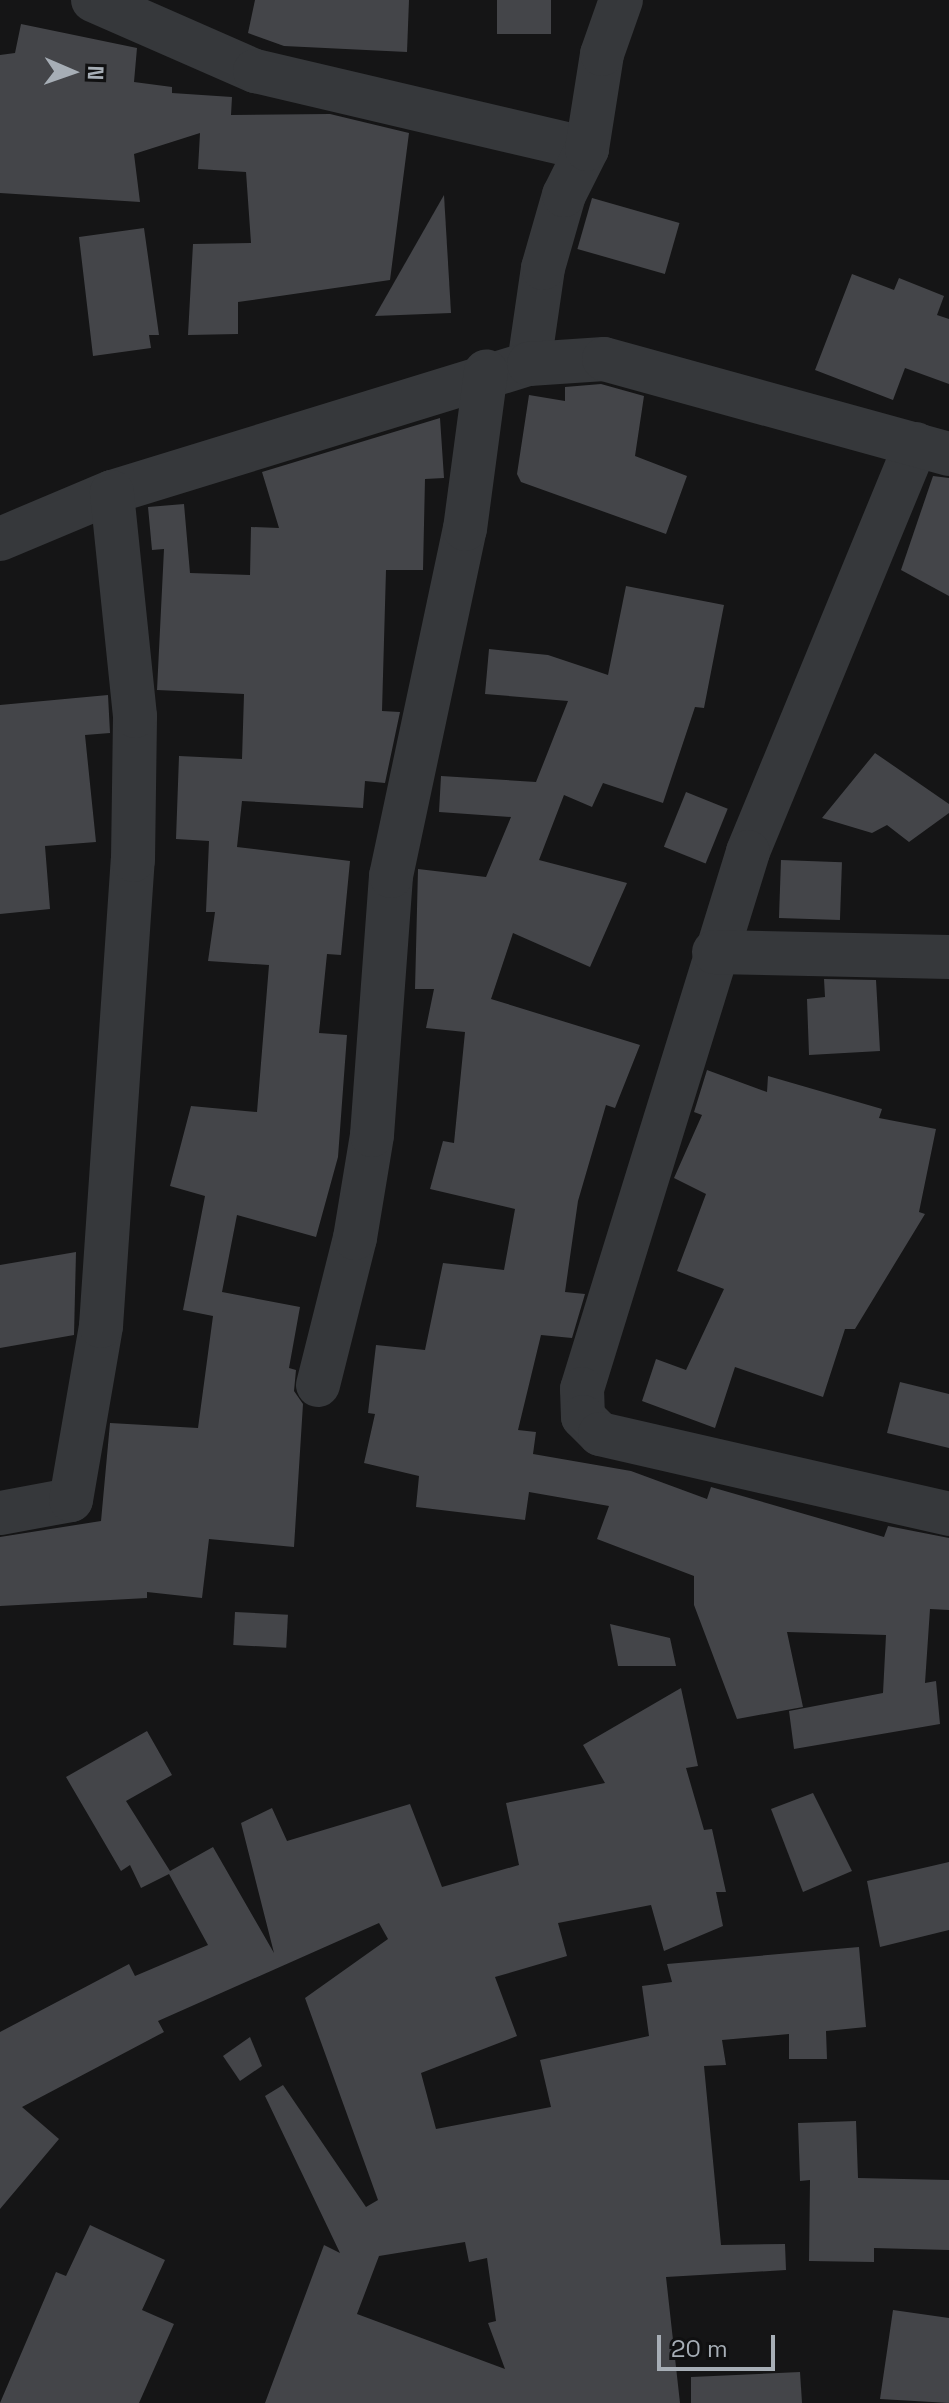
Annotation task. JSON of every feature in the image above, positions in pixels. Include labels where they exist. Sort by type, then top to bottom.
[{"type":"street","points":[[93,0],[255,71],[587,149]]},
{"type":"street","points":[[529,364],[543,268],[564,195],[587,149],[602,54],[621,0]]},
{"type":"street","points":[[0,539],[112,492],[486,371],[529,364],[604,359],[933,449],[847,600],[714,952],[582,1389],[583,1417],[600,1434],[949,1514]]},
{"type":"street","points":[[318,1385],[355,1238],[372,1135],[391,876],[465,529],[486,371]]},
{"type":"street","points":[[0,1513],[71,1500],[101,1326],[133,860],[135,716],[112,492]]},
{"type":"street","points":[[714,952],[949,957]]},
{"type":"building","points":[[255,0],[409,0],[407,52],[284,46],[248,33]]},
{"type":"building","points":[[497,0],[551,0],[551,34],[497,34]]},
{"type":"building","points":[[21,24],[137,48],[134,82],[172,87],[172,93],[232,97],[231,115],[330,114],[409,133],[390,280],[238,302],[238,334],[188,335],[193,244],[251,243],[246,172],[198,169],[200,133],[134,154],[140,202],[0,193],[0,55],[15,53]]},
{"type":"building","points":[[444,195],[451,313],[375,316]]},
{"type":"building","points":[[592,198],[679,223],[665,274],[577,249]]},
{"type":"building","points":[[144,228],[159,335],[149,335],[151,348],[93,356],[79,237]]},
{"type":"building","points":[[852,274],[894,290],[899,278],[944,296],[937,315],[949,319],[949,384],[905,368],[893,400],[815,370]]},
{"type":"building","points":[[601,384],[644,396],[635,456],[687,476],[666,534],[521,482],[517,474],[529,395],[565,401],[565,387]]},
{"type":"building","points":[[440,418],[444,478],[425,479],[423,570],[386,570],[382,711],[400,712],[385,783],[365,781],[363,808],[242,801],[237,847],[350,861],[341,955],[327,954],[319,1033],[347,1035],[338,1157],[316,1237],[237,1215],[222,1292],[300,1307],[289,1368],[296,1370],[294,1391],[303,1404],[294,1547],[209,1539],[202,1598],[147,1592],[147,1598],[0,1606],[0,1537],[101,1521],[110,1423],[198,1428],[213,1316],[183,1310],[205,1196],[170,1186],[191,1106],[257,1112],[269,965],[208,961],[215,912],[206,912],[209,841],[176,839],[179,756],[242,759],[244,694],[157,690],[164,549],[152,550],[148,507],[184,504],[190,573],[250,575],[251,527],[279,528],[262,472]]},
{"type":"building","points":[[933,476],[949,478],[949,596],[901,570]]},
{"type":"building","points":[[626,586],[724,605],[704,708],[695,707],[663,803],[603,783],[592,807],[564,795],[539,860],[627,883],[590,967],[513,933],[491,999],[640,1045],[615,1108],[606,1105],[578,1201],[565,1292],[585,1294],[572,1338],[541,1335],[518,1430],[536,1432],[533,1454],[631,1471],[707,1499],[711,1487],[884,1537],[888,1526],[949,1538],[949,1610],[930,1609],[925,1683],[936,1681],[940,1724],[794,1749],[789,1711],[883,1693],[886,1635],[787,1632],[803,1707],[737,1719],[694,1605],[694,1576],[597,1539],[609,1506],[529,1492],[525,1520],[416,1507],[419,1476],[364,1463],[375,1414],[368,1413],[376,1345],[425,1350],[443,1263],[504,1270],[515,1209],[430,1189],[443,1141],[454,1143],[465,1032],[426,1028],[434,989],[415,989],[418,869],[486,877],[511,817],[439,812],[441,776],[536,782],[568,701],[485,694],[489,649],[548,655],[608,675]]},
{"type":"building","points":[[108,695],[110,733],[85,735],[96,842],[45,846],[50,909],[0,914],[0,705]]},
{"type":"building","points":[[875,753],[949,804],[949,813],[909,842],[887,825],[872,833],[822,818]]},
{"type":"building","points":[[686,792],[728,809],[706,864],[664,847]]},
{"type":"building","points":[[781,860],[842,862],[840,920],[779,918]]},
{"type":"building","points":[[824,979],[876,980],[880,1051],[809,1055],[807,999],[825,997]]},
{"type":"building","points":[[707,1070],[767,1092],[768,1076],[882,1109],[879,1118],[936,1129],[919,1212],[925,1214],[855,1329],[845,1329],[823,1397],[735,1367],[715,1428],[642,1401],[656,1359],[686,1370],[724,1289],[677,1271],[706,1194],[674,1178],[702,1115],[694,1112]]},
{"type":"building","points":[[76,1252],[74,1335],[0,1348],[0,1265]]},
{"type":"building","points":[[900,1382],[949,1394],[949,1448],[887,1433]]},
{"type":"building","points":[[235,1612],[288,1615],[286,1648],[233,1645]]},
{"type":"building","points":[[610,1624],[670,1638],[676,1666],[618,1666]]},
{"type":"building","points":[[681,1688],[698,1766],[686,1768],[704,1830],[712,1829],[726,1892],[716,1892],[723,1926],[664,1951],[651,1905],[558,1923],[567,1956],[495,1977],[517,2036],[421,2073],[436,2129],[551,2107],[540,2060],[649,2036],[642,1986],[672,1982],[667,1964],[859,1947],[866,2027],[826,2031],[827,2059],[789,2059],[789,2034],[722,2040],[726,2065],[704,2066],[721,2245],[785,2244],[786,2270],[666,2277],[680,2403],[265,2403],[324,2245],[340,2253],[265,2096],[283,2085],[366,2207],[378,2200],[305,1998],[388,1939],[379,1923],[158,2021],[164,2032],[22,2107],[59,2139],[0,2209],[0,2032],[129,1964],[135,1976],[208,1945],[169,1874],[141,1888],[130,1865],[121,1871],[66,1777],[147,1731],[172,1775],[126,1801],[170,1871],[213,1847],[274,1953],[241,1823],[272,1808],[287,1841],[410,1804],[442,1887],[519,1865],[506,1803],[605,1783],[583,1745]],"holes":[[[465,2242],[469,2262],[487,2258],[496,2321],[488,2323],[505,2369],[357,2314],[379,2256]]]},
{"type":"building","points":[[813,1793],[852,1871],[803,1892],[771,1809]]},
{"type":"building","points":[[949,1862],[949,1930],[880,1947],[867,1881]]},
{"type":"building","points":[[250,2037],[262,2066],[240,2081],[223,2056]]},
{"type":"building","points":[[856,2121],[858,2178],[949,2180],[949,2250],[874,2248],[874,2262],[809,2261],[810,2180],[800,2181],[798,2123]]},
{"type":"building","points":[[90,2225],[165,2260],[142,2310],[174,2324],[139,2403],[0,2403],[56,2272],[66,2276]]},
{"type":"building","points":[[893,2310],[949,2318],[949,2403],[880,2399]]},
{"type":"building","points":[[800,2372],[802,2403],[691,2403],[691,2377]]}]
